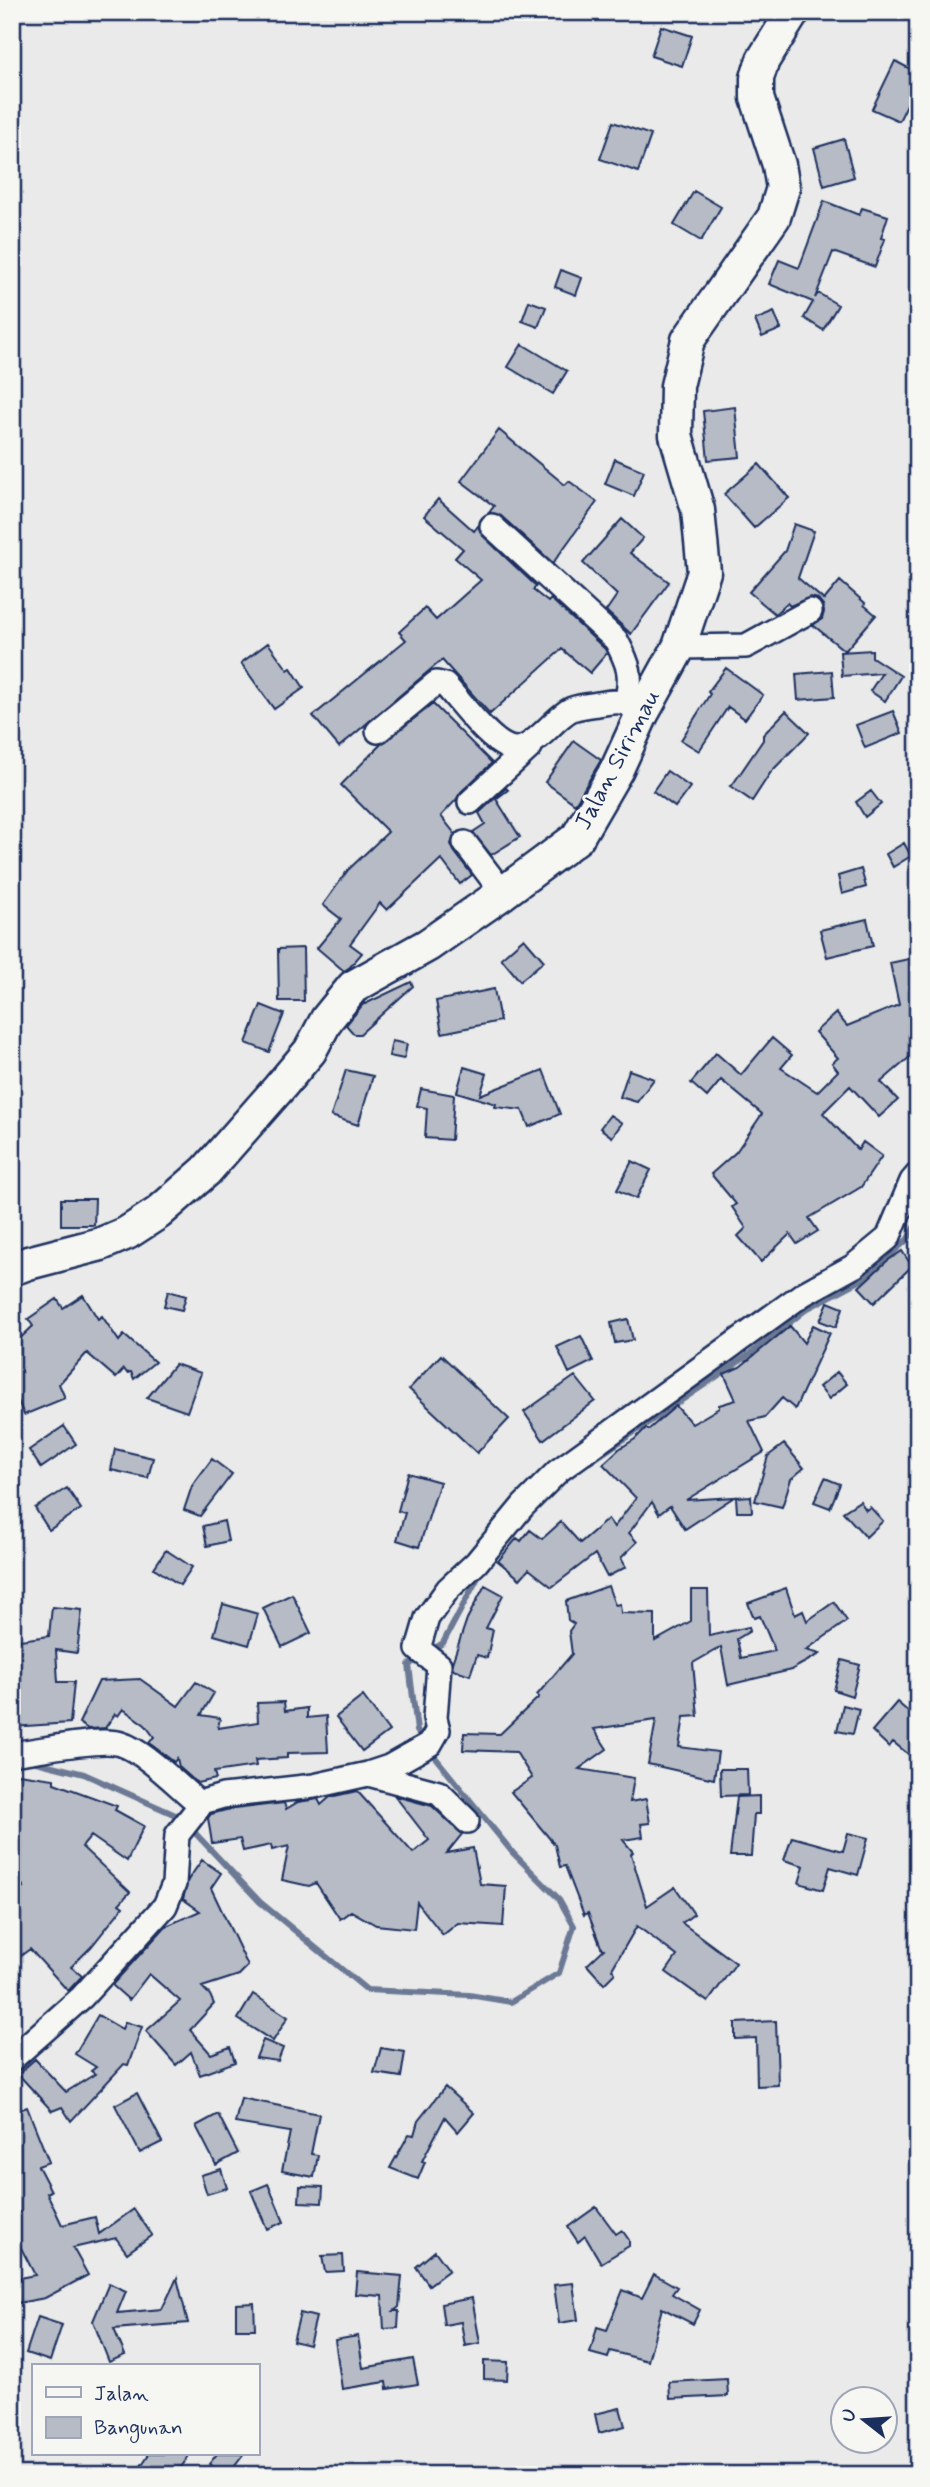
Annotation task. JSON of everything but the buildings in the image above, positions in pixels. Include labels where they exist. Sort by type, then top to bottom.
[{"type":"main road","name":"Jalan Sirimau","points":[[12,1269],[101,1244],[127,1233],[158,1213],[206,1171],[279,1088],[310,1051],[327,1019],[353,987],[428,945],[576,838],[617,769],[634,708],[679,647],[704,572],[698,510],[676,435],[677,386],[688,340],[774,217],[783,188],[779,165],[757,98],[757,78],[763,60],[793,12]]},
{"type":"street","points":[[378,731],[440,682],[494,740],[515,750],[526,747],[571,710],[615,701],[634,708],[627,662],[616,640],[492,526]]},
{"type":"street","points":[[679,647],[746,646],[810,611]]},
{"type":"street","points":[[470,802],[530,747],[526,747]]},
{"type":"street","points":[[465,843],[503,893]]},
{"type":"street","points":[[12,2059],[82,1997],[165,1906],[174,1884],[177,1835],[199,1805],[223,1796],[314,1786],[379,1770],[430,1744],[438,1730],[435,1707],[439,1665],[418,1650],[427,1618],[448,1589],[476,1563],[523,1506],[558,1471],[608,1432],[803,1294],[854,1266],[888,1238],[912,1181],[918,1174]]},
{"type":"street","points":[[12,1754],[118,1742],[134,1749],[199,1805]]},
{"type":"street","points":[[379,1770],[439,1793],[467,1821]]},
{"type":"waterway","points":[[590,1462],[750,1354],[808,1308],[863,1279],[908,1239],[918,1220]]},
{"type":"waterway","points":[[430,1651],[443,1643],[482,1570]]},
{"type":"waterway","points":[[421,1657],[409,1665],[417,1731],[424,1742]]},
{"type":"waterway","points":[[28,1760],[84,1774],[180,1817],[260,1902],[367,1990],[469,1995],[511,2002],[559,1973],[574,1926],[559,1899],[513,1853],[430,1751]]}]
